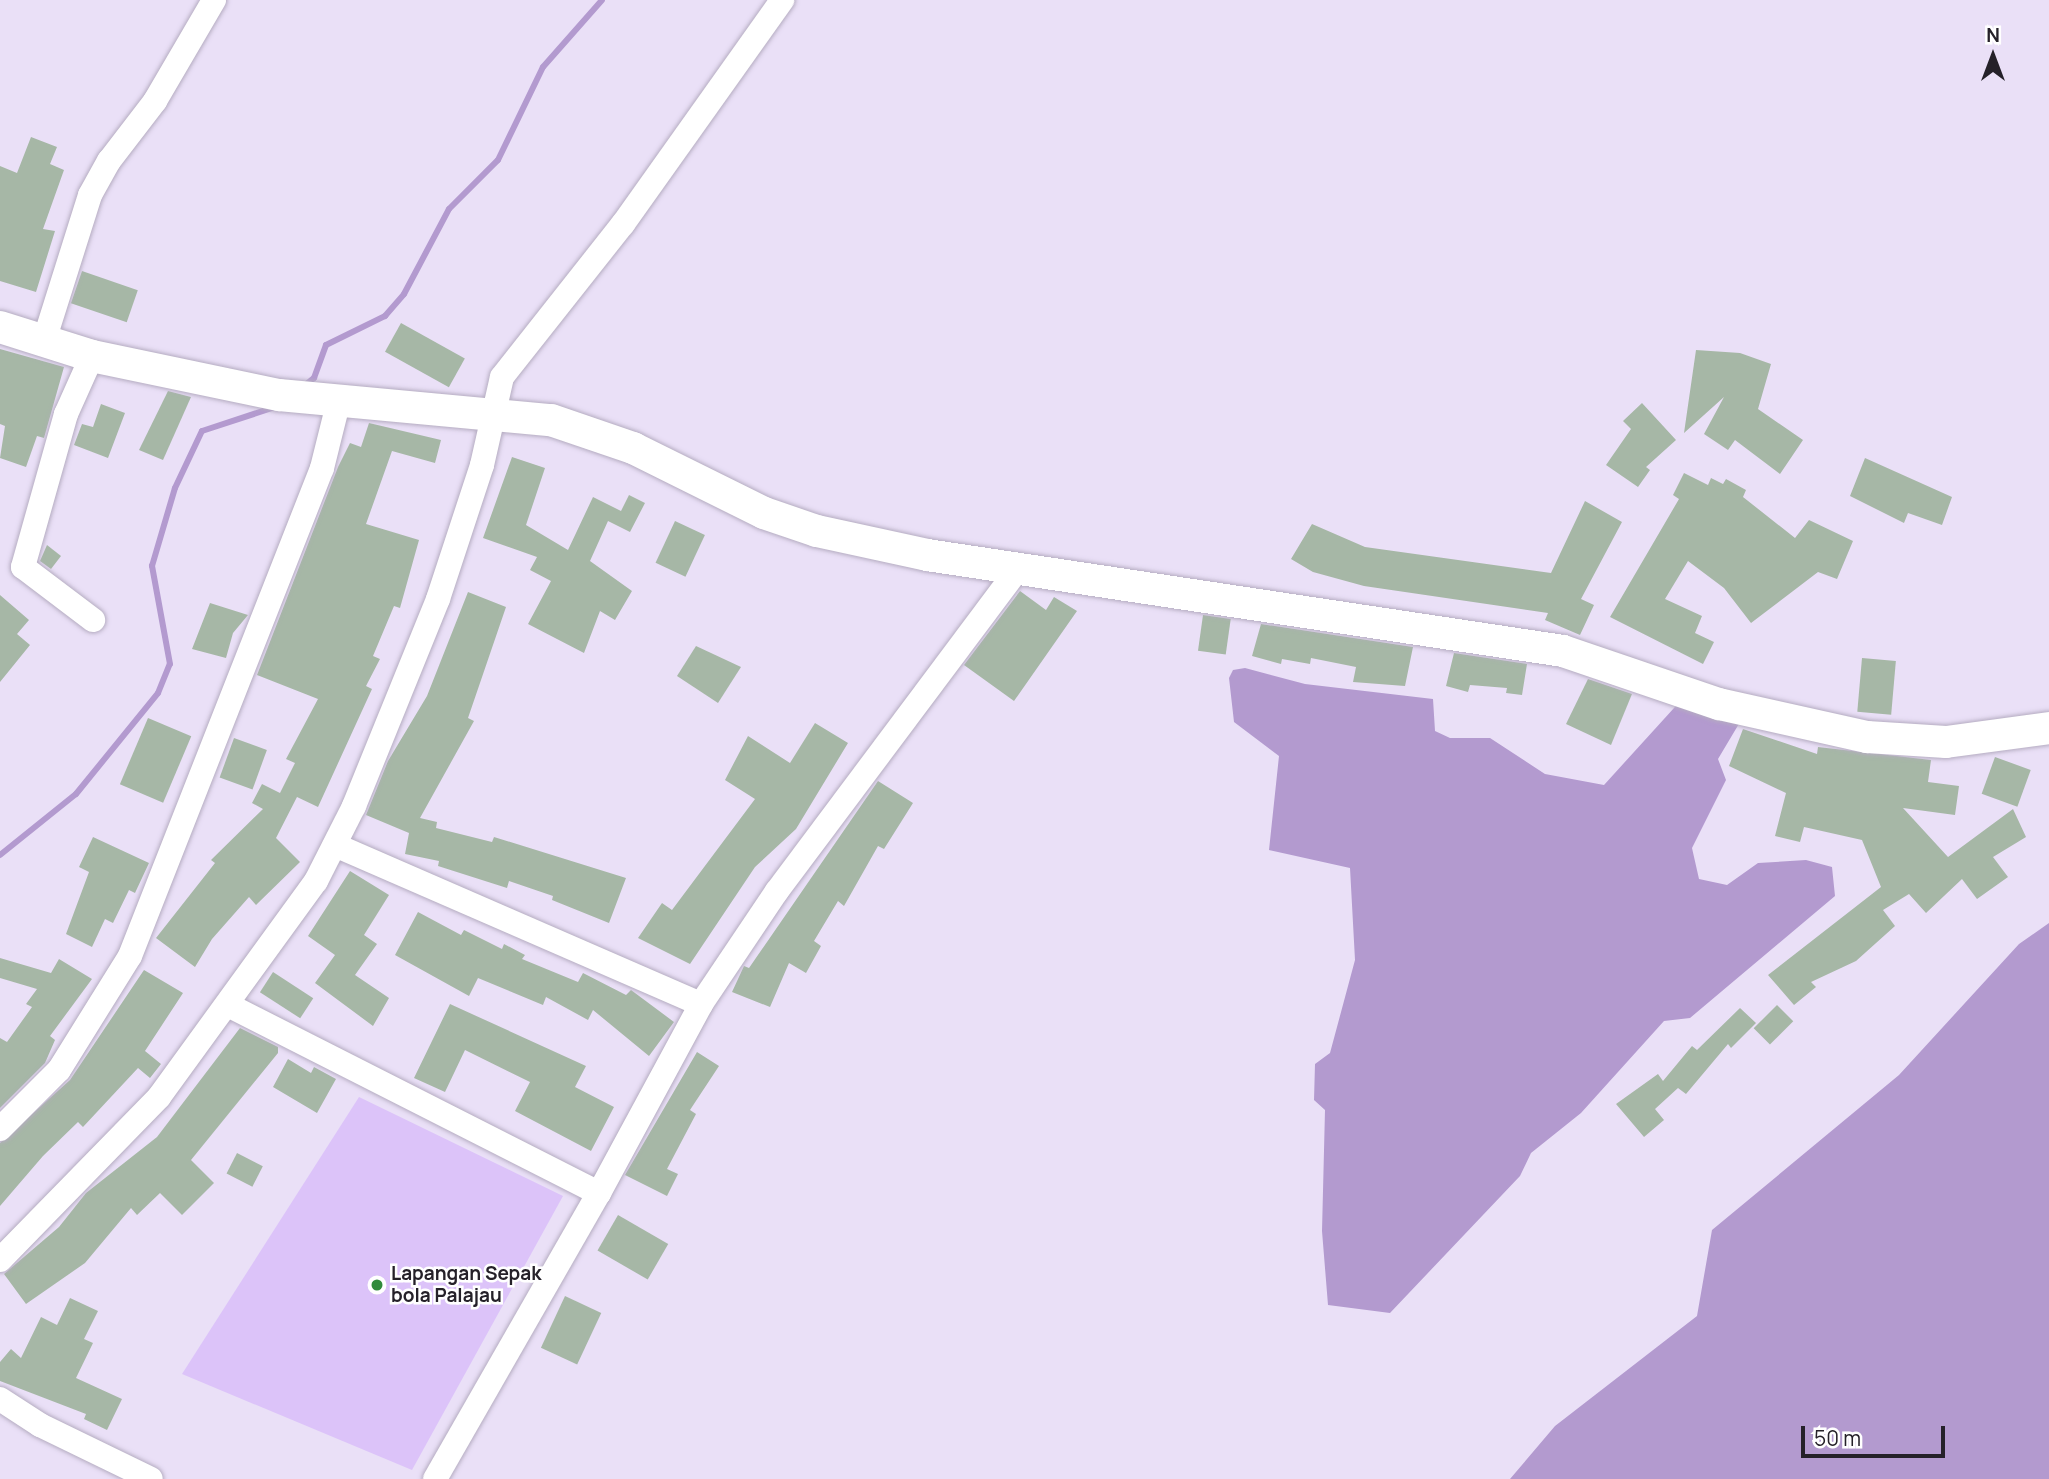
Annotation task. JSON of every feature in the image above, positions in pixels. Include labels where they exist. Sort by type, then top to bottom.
[{"type":"main road","points":[[0,327],[92,356],[278,395],[334,403],[494,411],[605,437],[765,513],[817,531],[1017,570],[1537,646],[1746,711],[1867,737],[1946,742],[2049,728]]},
{"type":"street","points":[[44,341],[90,195],[109,161],[155,101],[214,0]]},
{"type":"street","points":[[0,1260],[110,1153],[228,1005],[289,922],[335,845],[438,599],[475,491],[494,411],[510,363],[624,224],[782,0]]},
{"type":"street","points":[[92,356],[66,414],[23,567],[25,574],[93,620]]},
{"type":"street","points":[[0,1129],[59,1070],[130,956],[187,822],[322,468],[334,403]]},
{"type":"street","points":[[435,1479],[599,1193],[701,1004],[807,847],[1017,570]]},
{"type":"street","points":[[335,845],[701,1004]]},
{"type":"street","points":[[228,1005],[599,1193]]},
{"type":"street","points":[[0,1399],[40,1425],[151,1479]]},
{"type":"shaded area","points":[[1245,668],[1305,684],[1433,699],[1435,731],[1450,738],[1490,738],[1545,774],[1604,785],[1684,697],[1743,717],[1718,759],[1726,780],[1692,848],[1699,879],[1727,885],[1758,863],[1806,860],[1832,867],[1835,896],[1690,1018],[1664,1021],[1581,1113],[1531,1153],[1520,1176],[1390,1313],[1328,1305],[1322,1231],[1325,1110],[1314,1100],[1315,1064],[1330,1053],[1355,960],[1350,868],[1269,850],[1279,756],[1234,722],[1229,678],[1233,670]]},
{"type":"shaded area","points":[[2049,923],[2049,1479],[1510,1479],[1555,1426],[1697,1316],[1712,1230],[1899,1075],[2019,944]]},
{"type":"shaded area","name":"Lapangan Sepak bola Palajau","points":[[359,1097],[563,1196],[412,1470],[182,1374]]},
{"type":"building","points":[[31,137],[57,147],[50,164],[64,170],[43,229],[55,231],[36,292],[0,281],[0,166],[17,173]]},
{"type":"building","points":[[82,271],[138,290],[127,322],[71,303]]},
{"type":"building","points":[[401,323],[465,358],[449,387],[385,352]]},
{"type":"building","points":[[0,349],[64,367],[44,438],[37,436],[26,467],[0,458],[5,426],[0,424]]},
{"type":"building","points":[[1696,350],[1740,353],[1771,364],[1758,409],[1803,440],[1780,474],[1735,440],[1728,450],[1704,434],[1724,397],[1684,433]]},
{"type":"building","points":[[168,391],[191,397],[163,460],[139,450]]},
{"type":"building","points":[[1642,403],[1676,440],[1646,467],[1650,470],[1638,487],[1606,465],[1631,429],[1623,421]]},
{"type":"building","points":[[101,404],[125,413],[108,458],[74,445],[82,424],[93,427]]},
{"type":"building","points":[[369,423],[441,440],[435,463],[392,451],[366,524],[419,540],[400,608],[394,606],[373,656],[380,659],[366,686],[372,689],[318,807],[297,797],[276,838],[300,862],[256,905],[249,897],[212,939],[195,967],[156,938],[215,863],[211,860],[263,809],[252,803],[262,784],[280,793],[295,763],[286,759],[318,699],[257,675],[338,467],[350,443],[361,447]]},
{"type":"building","points":[[512,457],[545,468],[526,525],[568,550],[593,497],[621,511],[629,495],[645,503],[630,532],[608,521],[590,561],[632,591],[615,620],[600,611],[584,653],[528,624],[551,581],[530,570],[537,557],[483,538]]},
{"type":"building","points":[[1865,458],[1952,497],[1942,525],[1908,513],[1904,523],[1850,496]]},
{"type":"building","points":[[1684,473],[1708,485],[1711,478],[1723,484],[1726,479],[1746,490],[1743,497],[1795,538],[1809,520],[1853,541],[1837,579],[1818,572],[1751,623],[1724,588],[1688,561],[1665,599],[1702,616],[1695,633],[1714,642],[1703,664],[1610,617],[1679,499],[1673,495]]},
{"type":"building","points":[[1585,501],[1622,522],[1581,599],[1594,605],[1580,635],[1545,620],[1548,613],[1364,586],[1313,572],[1291,559],[1312,524],[1365,547],[1551,573]]},
{"type":"building","points":[[675,521],[705,535],[685,577],[656,563]]},
{"type":"building","points":[[47,545],[61,556],[51,569],[40,561]]},
{"type":"building","points":[[1020,591],[1046,610],[1054,597],[1077,611],[1014,701],[964,665]]},
{"type":"building","points":[[468,592],[506,607],[468,718],[474,721],[420,818],[437,822],[436,828],[492,842],[494,837],[626,878],[609,923],[552,900],[553,896],[509,881],[507,888],[438,866],[439,861],[405,854],[409,833],[366,815],[388,761],[427,696]]},
{"type":"building","points":[[0,595],[29,620],[17,634],[30,645],[0,682]]},
{"type":"building","points":[[210,603],[248,615],[233,633],[226,658],[192,649]]},
{"type":"building","points":[[1203,615],[1231,619],[1226,655],[1198,651]]},
{"type":"building","points":[[1261,624],[1413,647],[1405,686],[1353,682],[1356,667],[1311,658],[1310,664],[1282,659],[1281,664],[1252,656]]},
{"type":"building","points":[[696,646],[741,667],[718,703],[677,676]]},
{"type":"building","points":[[1454,653],[1527,664],[1522,695],[1506,693],[1507,688],[1470,685],[1468,692],[1446,686]]},
{"type":"building","points":[[1862,658],[1896,661],[1891,715],[1857,712]]},
{"type":"building","points":[[1588,679],[1632,694],[1611,745],[1566,724]]},
{"type":"building","points":[[148,718],[191,736],[163,803],[120,784]]},
{"type":"building","points":[[815,723],[848,743],[796,829],[755,867],[690,964],[638,938],[662,903],[672,910],[755,799],[725,780],[748,736],[790,763]]},
{"type":"building","points":[[1743,729],[1817,754],[1818,747],[1931,760],[1928,782],[1959,786],[1955,815],[1903,808],[1948,857],[2013,809],[2026,837],[1993,857],[2008,877],[1977,899],[1962,879],[1926,913],[1909,894],[1883,910],[1895,926],[1856,961],[1811,982],[1816,987],[1794,1005],[1768,975],[1881,887],[1862,840],[1804,827],[1800,842],[1775,836],[1786,793],[1729,766]]},
{"type":"building","points":[[234,738],[267,750],[253,789],[220,777]]},
{"type":"building","points":[[1995,757],[2031,770],[2017,807],[1982,794]]},
{"type":"building","points":[[878,781],[913,803],[884,849],[878,846],[844,906],[838,901],[814,941],[821,946],[806,973],[789,963],[770,1007],[732,992],[744,966],[749,968]]},
{"type":"building","points":[[93,837],[149,863],[135,893],[129,890],[113,923],[105,919],[92,947],[66,934],[89,872],[79,867]]},
{"type":"building","points":[[350,871],[389,895],[364,935],[377,944],[355,975],[389,998],[373,1026],[315,983],[335,955],[308,936]]},
{"type":"building","points":[[418,912],[461,935],[464,930],[502,949],[504,944],[525,955],[522,959],[578,982],[583,973],[626,995],[631,990],[674,1022],[649,1056],[593,1010],[588,1020],[546,997],[543,1005],[478,978],[469,996],[395,955]]},
{"type":"building","points":[[0,958],[51,973],[59,959],[92,979],[50,1036],[55,1040],[45,1063],[0,1108],[0,1038],[7,1042],[32,1007],[26,1004],[37,989],[0,978]]},
{"type":"building","points":[[144,970],[183,993],[145,1051],[161,1064],[150,1078],[138,1068],[83,1127],[78,1122],[43,1156],[0,1206],[0,1143],[70,1080]]},
{"type":"building","points":[[273,972],[313,998],[300,1018],[260,992]]},
{"type":"building","points":[[450,1004],[586,1066],[575,1087],[614,1107],[591,1151],[515,1111],[530,1082],[465,1050],[445,1092],[414,1078]]},
{"type":"building","points":[[1777,1005],[1793,1021],[1770,1045],[1754,1028]]},
{"type":"building","points":[[1740,1008],[1756,1023],[1731,1048],[1728,1044],[1686,1094],[1678,1088],[1655,1109],[1664,1120],[1644,1137],[1616,1104],[1658,1074],[1663,1081],[1692,1046],[1697,1050]]},
{"type":"building","points":[[240,1028],[278,1047],[278,1053],[191,1160],[214,1183],[182,1215],[160,1193],[137,1215],[131,1208],[85,1263],[26,1304],[4,1274],[59,1227],[86,1193],[157,1137]]},
{"type":"building","points":[[697,1052],[719,1066],[690,1110],[696,1114],[667,1169],[678,1174],[667,1196],[625,1175]]},
{"type":"building","points":[[288,1059],[311,1073],[314,1067],[336,1079],[317,1113],[273,1087]]},
{"type":"building","points":[[237,1153],[263,1166],[252,1187],[227,1173]]},
{"type":"building","points":[[618,1215],[668,1244],[648,1280],[598,1251]]},
{"type":"building","points":[[565,1296],[601,1313],[577,1365],[541,1348]]},
{"type":"building","points":[[70,1298],[98,1311],[84,1339],[93,1343],[76,1378],[122,1399],[107,1430],[84,1419],[86,1414],[0,1381],[0,1362],[11,1349],[21,1358],[41,1317],[57,1325]]},
{"type":"waterway","points":[[304,386],[314,378],[326,345],[385,316],[404,294],[449,209],[498,160],[543,67],[602,0]]},
{"type":"waterway","points":[[0,855],[76,794],[158,693],[170,664],[152,566],[175,488],[202,431],[278,406]]},
{"type":"place","name":"Lapangan Sepak bola Palajau","points":[[377,1285]]}]
